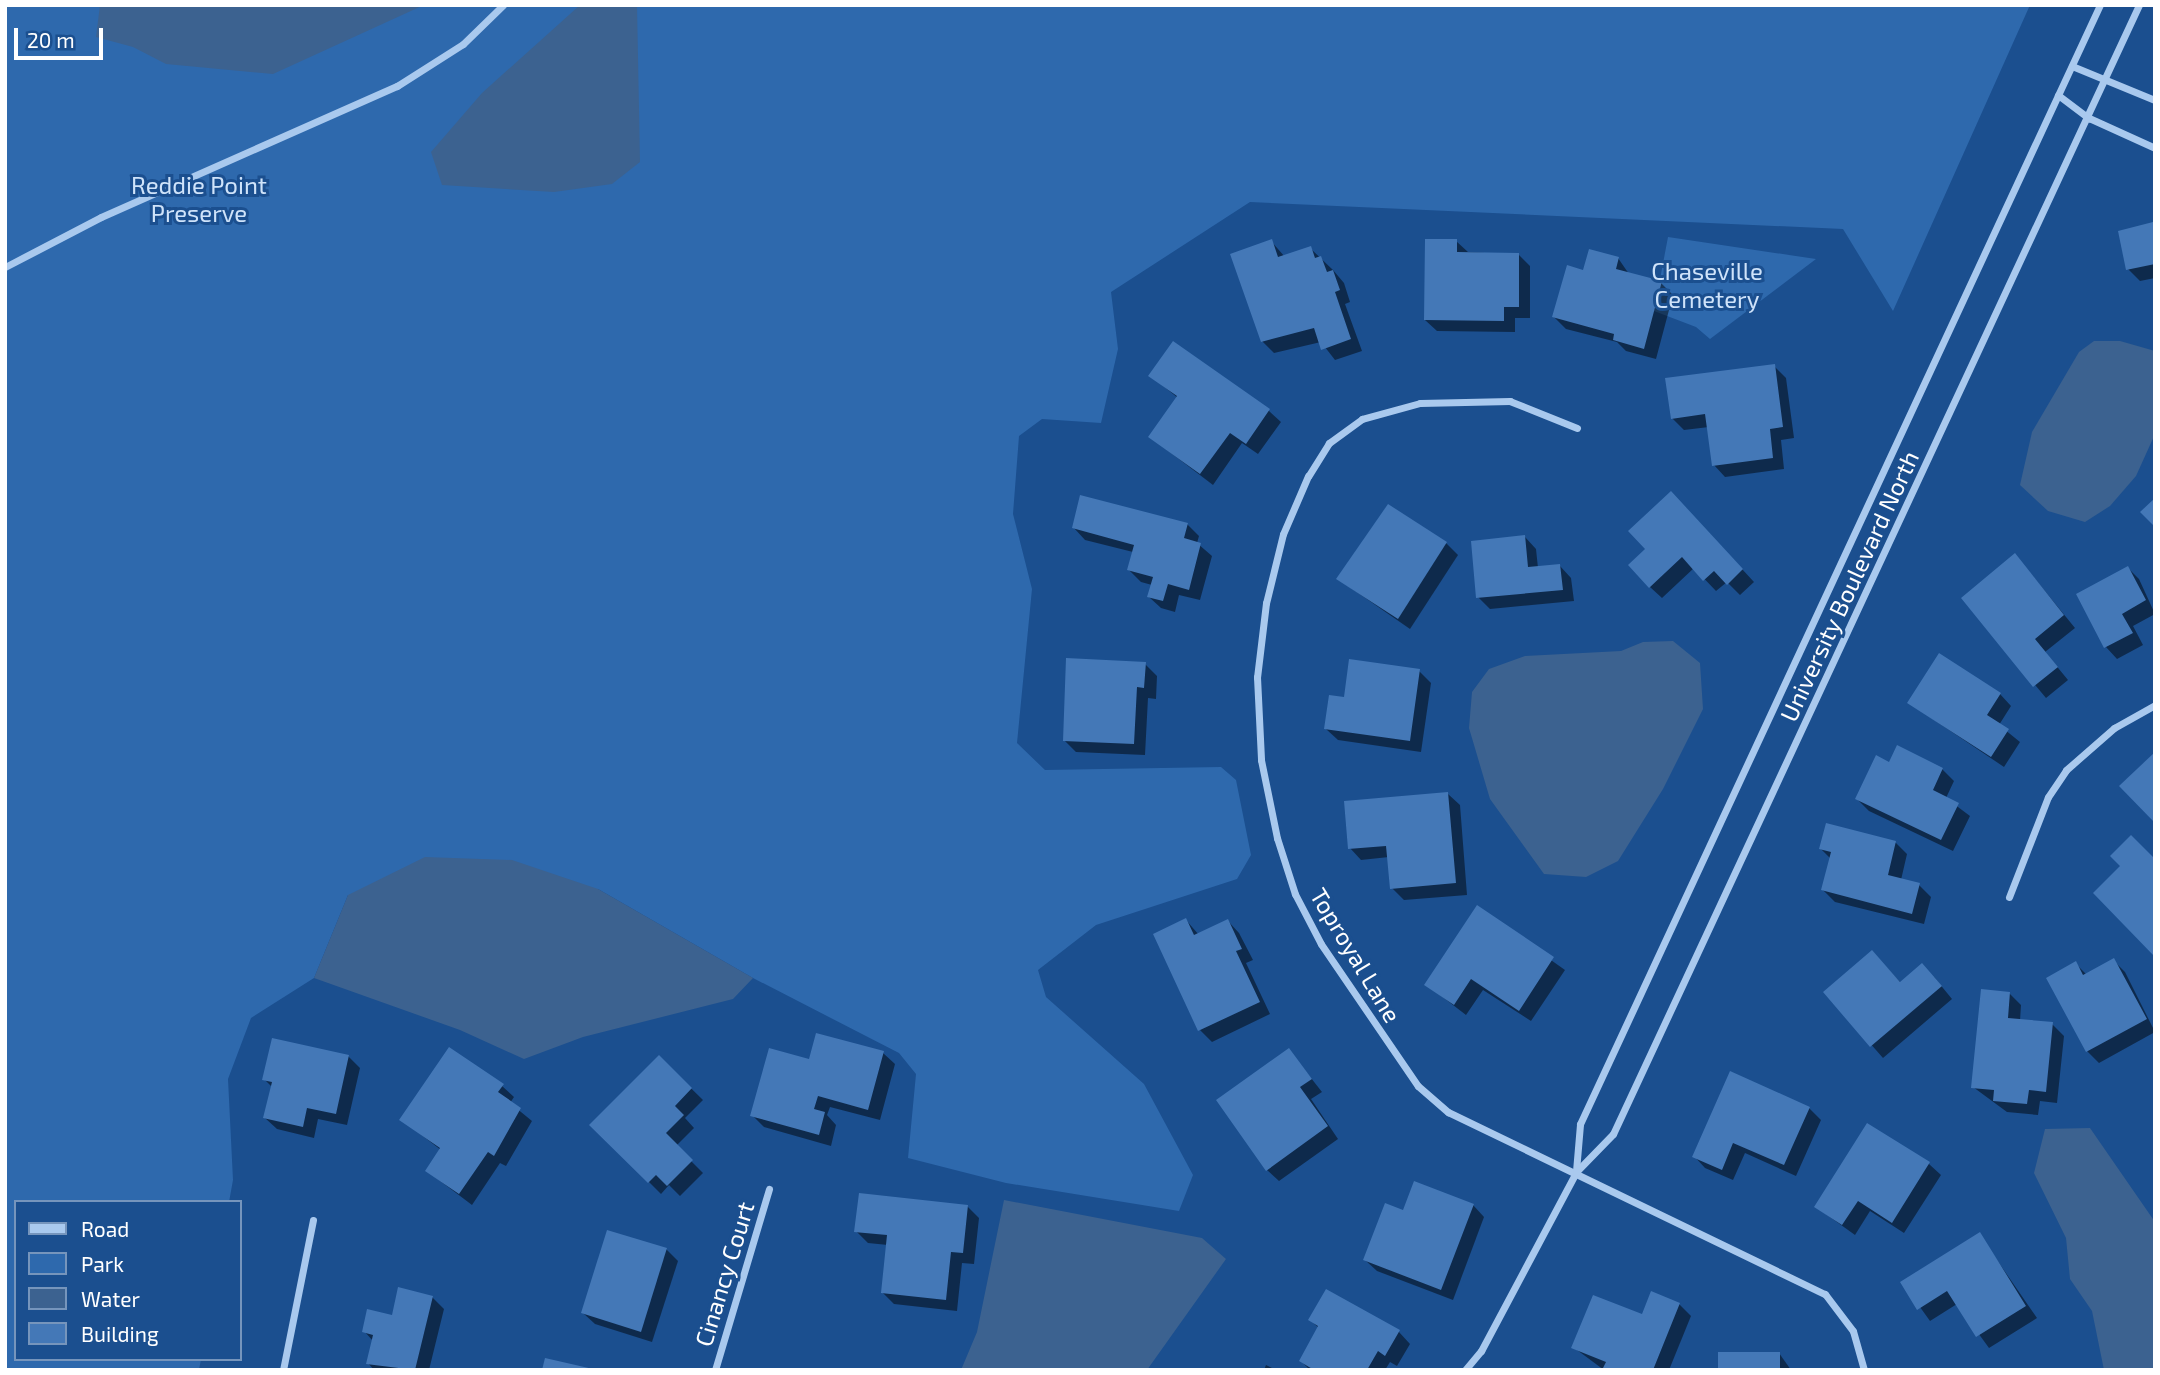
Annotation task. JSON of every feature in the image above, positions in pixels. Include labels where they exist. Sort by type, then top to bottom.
[{"type":"street","points":[[5,267],[101,217],[397,86],[463,44],[503,5]]},
{"type":"street","name":"University Boulevard North","points":[[1576,1172],[1580,1124],[2101,5]]},
{"type":"street","name":"University Boulevard North","points":[[1465,1370],[1481,1351],[1576,1172],[1613,1134],[2089,118],[2139,5]]},
{"type":"street","points":[[2072,66],[2107,78],[2155,100]]},
{"type":"street","points":[[2058,95],[2089,118],[2155,148]]},
{"type":"street","name":"Toproyal Lane","points":[[1577,428],[1510,401],[1420,402],[1362,419],[1329,443],[1308,476],[1283,534],[1266,603],[1257,677],[1261,760],[1277,838],[1295,894],[1321,944],[1393,1052],[1428,1095],[1448,1112],[1825,1294],[1853,1331],[1864,1370]]},
{"type":"street","points":[[2009,897],[2048,797],[2066,770],[2114,728],[2155,705]]},
{"type":"street","name":"Cinancy Court","points":[[715,1370],[769,1189]]},
{"type":"street","points":[[283,1370],[313,1220]]},
{"type":"green space","name":"Reddie Point Preserve","points":[[5,5],[2030,5],[1893,311],[1843,229],[1250,202],[1111,292],[1118,349],[1101,423],[1042,419],[1019,436],[1013,514],[1032,589],[1017,743],[1045,770],[1221,767],[1236,780],[1251,855],[1237,879],[1096,925],[1038,970],[1046,997],[1144,1084],[1193,1175],[1179,1211],[1006,1183],[908,1158],[916,1074],[899,1053],[753,978],[598,889],[348,895],[314,978],[251,1018],[228,1079],[233,1180],[229,1200],[14,1200],[14,1361],[201,1361],[199,1370],[5,1370]]},
{"type":"green space","name":"Chaseville Cemetery","points":[[1668,237],[1816,259],[1710,339],[1696,327],[1654,311]]},
{"type":"water","points":[[100,5],[424,5],[273,74],[166,64],[133,47],[96,37]]},
{"type":"water","points":[[580,5],[637,5],[640,162],[612,184],[554,192],[442,185],[431,152],[482,93]]},
{"type":"water","points":[[2094,341],[2120,341],[2155,351],[2155,434],[2136,476],[2110,506],[2085,522],[2048,511],[2020,485],[2032,432],[2079,352]]},
{"type":"water","points":[[1673,641],[1700,663],[1703,709],[1663,789],[1618,861],[1586,877],[1544,874],[1490,799],[1469,728],[1472,692],[1489,669],[1525,656],[1621,651],[1643,642]]},
{"type":"water","points":[[425,857],[512,860],[598,889],[753,978],[733,999],[583,1037],[524,1059],[460,1030],[314,978],[348,895]]},
{"type":"water","points":[[2090,1128],[2155,1222],[2155,1370],[2104,1370],[2092,1311],[2070,1279],[2066,1238],[2034,1173],[2045,1129]]},
{"type":"water","points":[[1004,1200],[1202,1238],[1226,1259],[1147,1370],[961,1370],[977,1332]]},
{"type":"building","points":[[2153,222],[2155,264],[2126,270],[2118,231]]},
{"type":"building","points":[[1272,239],[1278,257],[1311,246],[1315,258],[1321,256],[1327,272],[1333,270],[1340,290],[1335,292],[1351,339],[1321,350],[1314,328],[1261,342],[1230,254]]},
{"type":"building","points":[[1425,239],[1457,239],[1457,252],[1519,253],[1519,307],[1504,307],[1504,321],[1424,320]]},
{"type":"building","points":[[1589,249],[1619,257],[1616,269],[1662,281],[1644,349],[1613,340],[1614,334],[1552,317],[1567,265],[1583,270]]},
{"type":"building","points":[[1173,341],[1270,409],[1246,444],[1230,433],[1200,474],[1148,437],[1177,396],[1148,376]]},
{"type":"building","points":[[1775,364],[1783,427],[1770,429],[1773,458],[1712,466],[1705,414],[1671,419],[1665,378]]},
{"type":"building","points":[[1671,491],[1743,569],[1727,585],[1714,571],[1703,581],[1682,557],[1649,588],[1628,565],[1645,549],[1628,531]]},
{"type":"building","points":[[1080,495],[1188,523],[1184,538],[1201,543],[1189,590],[1168,584],[1163,601],[1147,597],[1153,577],[1127,570],[1134,545],[1072,528]]},
{"type":"building","points":[[2155,498],[2155,527],[2140,512]]},
{"type":"building","points":[[1388,504],[1447,542],[1398,619],[1336,579]]},
{"type":"building","points":[[1525,535],[1528,567],[1560,564],[1563,590],[1476,598],[1471,541]]},
{"type":"building","points":[[2015,553],[2064,615],[2035,639],[2058,667],[2033,687],[1961,598]]},
{"type":"building","points":[[2128,566],[2146,600],[2122,614],[2133,633],[2104,648],[2076,594]]},
{"type":"building","points":[[1939,653],[2001,693],[1987,715],[2009,729],[1991,757],[1907,703]]},
{"type":"building","points":[[1066,658],[1146,662],[1144,688],[1137,687],[1134,744],[1063,741]]},
{"type":"building","points":[[1349,659],[1420,669],[1410,741],[1324,729],[1329,695],[1344,697]]},
{"type":"building","points":[[1897,745],[1943,768],[1933,790],[1959,803],[1941,840],[1855,799],[1876,755],[1889,762]]},
{"type":"building","points":[[2155,752],[2155,823],[2119,786]]},
{"type":"building","points":[[1448,792],[1456,883],[1390,889],[1386,846],[1348,849],[1344,801]]},
{"type":"building","points":[[1826,823],[1896,841],[1888,875],[1920,883],[1912,914],[1821,890],[1831,852],[1819,849]]},
{"type":"building","points":[[2131,835],[2155,859],[2155,957],[2093,893],[2120,866],[2110,856]]},
{"type":"building","points":[[1477,905],[1554,957],[1519,1011],[1471,979],[1454,1005],[1424,985]]},
{"type":"building","points":[[1186,918],[1194,935],[1228,919],[1242,949],[1236,951],[1260,1002],[1198,1031],[1153,934]]},
{"type":"building","points":[[1872,950],[1900,982],[1922,963],[1942,986],[1870,1047],[1823,992]]},
{"type":"building","points":[[2114,958],[2147,1019],[2086,1052],[2046,978],[2076,961],[2083,975]]},
{"type":"building","points":[[1981,989],[2010,992],[2008,1018],[2053,1022],[2046,1092],[2029,1090],[2027,1104],[1993,1101],[1994,1090],[1971,1088]]},
{"type":"building","points":[[816,1033],[884,1051],[868,1110],[818,1096],[814,1109],[825,1112],[819,1135],[750,1116],[769,1048],[809,1059]]},
{"type":"building","points":[[272,1038],[349,1055],[336,1114],[307,1108],[303,1127],[263,1118],[272,1082],[262,1080]]},
{"type":"building","points":[[449,1047],[504,1084],[498,1092],[521,1108],[494,1156],[488,1152],[459,1194],[425,1171],[440,1148],[399,1120]]},
{"type":"building","points":[[1289,1048],[1312,1079],[1300,1087],[1328,1126],[1266,1171],[1216,1100]]},
{"type":"building","points":[[659,1055],[692,1088],[675,1106],[684,1115],[666,1133],[693,1160],[667,1186],[656,1175],[648,1183],[589,1125]]},
{"type":"building","points":[[1730,1071],[1810,1107],[1784,1165],[1733,1143],[1722,1170],[1692,1157]]},
{"type":"building","points":[[1867,1123],[1930,1162],[1892,1223],[1858,1201],[1842,1225],[1814,1207]]},
{"type":"building","points":[[1414,1181],[1474,1204],[1441,1290],[1363,1260],[1385,1203],[1403,1210]]},
{"type":"building","points":[[859,1193],[968,1205],[963,1253],[951,1252],[946,1300],[881,1293],[887,1235],[854,1232]]},
{"type":"building","points":[[607,1230],[667,1248],[641,1332],[581,1313]]},
{"type":"building","points":[[1980,1232],[2026,1306],[1976,1337],[1947,1291],[1917,1310],[1900,1282]]},
{"type":"building","points":[[398,1287],[433,1296],[415,1370],[366,1364],[373,1335],[362,1332],[367,1309],[392,1315]]},
{"type":"building","points":[[1326,1289],[1400,1330],[1385,1356],[1378,1351],[1367,1370],[1314,1370],[1299,1361],[1318,1326],[1308,1320]]},
{"type":"building","points":[[1651,1291],[1680,1303],[1653,1370],[1602,1370],[1606,1362],[1571,1348],[1593,1295],[1642,1314]]},
{"type":"building","points":[[1718,1352],[1780,1352],[1780,1370],[1718,1370]]},
{"type":"building","points":[[545,1358],[593,1369],[593,1370],[542,1370]]}]
